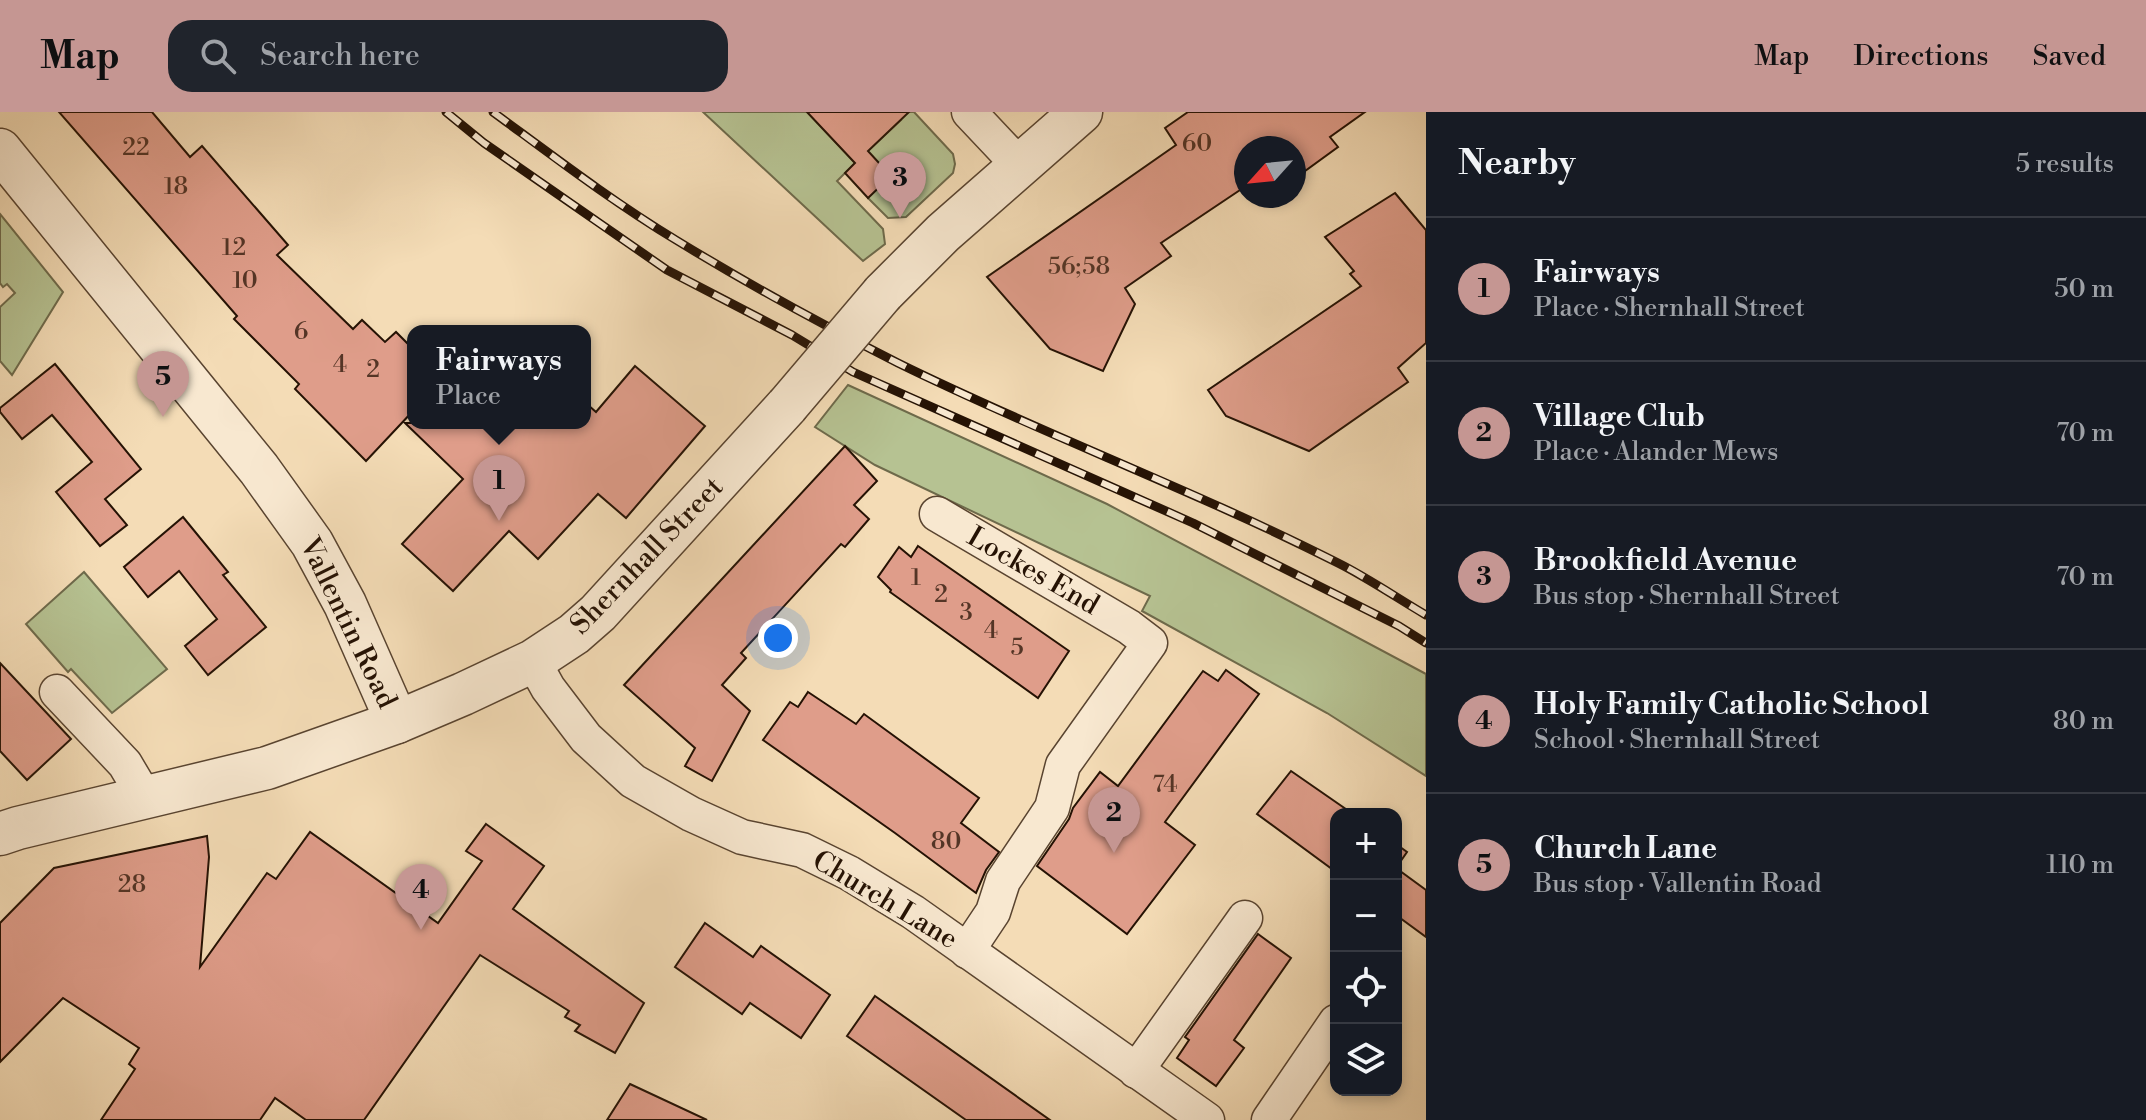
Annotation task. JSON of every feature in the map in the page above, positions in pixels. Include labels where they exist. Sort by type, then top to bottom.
[{"type":"street","points":[[969,112],[1019,165]]},
{"type":"street","name":"Shernhall Street","points":[[0,834],[267,768],[397,722],[463,694],[533,661],[574,634],[598,613],[787,406],[883,293],[943,233],[1081,112]]},
{"type":"street","name":"Vallentin Road","points":[[0,150],[259,469],[312,543],[345,604],[397,722]]},
{"type":"street","name":"Lockes End","points":[[937,514],[1129,627],[1150,643],[1063,765],[1052,808],[1003,881],[993,912],[967,951]]},
{"type":"street","name":"Church Lane","points":[[533,661],[548,688],[586,738],[633,781],[691,814],[742,837],[802,850],[849,873],[913,912],[1207,1120]]},
{"type":"street","points":[[57,692],[125,764],[144,796]]},
{"type":"street","points":[[1136,1071],[1245,918]]},
{"type":"street","points":[[1269,1120],[1335,1024]]},
{"type":"green space","points":[[703,112],[807,112],[855,163],[837,181],[883,229],[885,244],[863,261]]},
{"type":"green space","points":[[894,112],[914,112],[953,154],[955,164],[953,173],[906,217],[888,218],[868,198],[868,151],[901,120]]},
{"type":"green space","points":[[0,214],[63,292],[12,375],[0,361],[0,307],[15,293],[7,284],[3,287],[0,283]]},
{"type":"green space","points":[[848,385],[1107,504],[1426,674],[1426,776],[1327,713],[1142,611],[1150,596],[875,465],[815,427]]},
{"type":"green space","points":[[84,572],[167,669],[112,713],[71,669],[68,672],[26,624]]},
{"type":"building","points":[[59,112],[152,112],[190,157],[202,146],[288,245],[277,255],[353,329],[362,320],[385,342],[396,332],[407,343],[407,417],[366,461],[295,389],[299,384],[234,319],[237,316]]},
{"type":"building","points":[[807,112],[909,112],[868,151],[891,176],[868,198],[845,173],[855,163]]},
{"type":"building","points":[[1188,112],[1365,112],[1330,137],[1338,147],[1306,170],[1306,136],[1234,136],[1234,194],[1161,243],[1171,256],[1125,288],[1135,304],[1103,371],[1050,349],[987,277],[1176,145],[1165,128]]},
{"type":"building","points":[[1395,193],[1426,230],[1426,343],[1398,368],[1408,382],[1309,451],[1226,416],[1208,390],[1361,286],[1350,274],[1354,271],[1325,237]]},
{"type":"building","points":[[55,364],[141,469],[105,499],[127,525],[100,546],[56,492],[92,462],[52,415],[22,439],[0,412],[0,408]]},
{"type":"building","points":[[635,366],[705,426],[626,518],[598,494],[538,559],[509,531],[453,591],[402,544],[463,479],[411,429],[591,429],[591,408],[596,412]]},
{"type":"building","points":[[845,446],[877,481],[854,505],[869,519],[845,547],[841,544],[741,653],[746,658],[722,685],[750,711],[712,781],[685,766],[695,748],[624,685]]},
{"type":"building","points":[[183,517],[228,572],[223,575],[266,627],[208,675],[185,646],[217,619],[179,571],[148,597],[124,567]]},
{"type":"building","points":[[918,546],[1069,651],[1038,698],[890,592],[878,577],[899,547],[911,557]]},
{"type":"building","points":[[0,663],[71,739],[27,780],[0,751]]},
{"type":"building","points":[[1226,670],[1259,694],[1165,822],[1195,845],[1127,934],[1037,866],[1100,772],[1118,786],[1203,671],[1218,681]]},
{"type":"building","points":[[808,692],[856,724],[864,714],[979,798],[961,823],[999,852],[986,870],[976,893],[763,740],[790,702],[798,707]]},
{"type":"building","points":[[1291,771],[1344,808],[1330,808],[1330,868],[1257,814]]},
{"type":"building","points":[[486,824],[544,866],[513,909],[644,1003],[615,1053],[575,1031],[580,1025],[565,1017],[569,1011],[480,955],[364,1120],[306,1120],[275,1098],[260,1120],[101,1120],[135,1069],[129,1064],[139,1048],[63,998],[0,1062],[0,923],[54,868],[207,836],[209,857],[200,967],[267,873],[276,879],[310,832],[438,923],[482,861],[466,851]]},
{"type":"building","points":[[1402,872],[1426,890],[1426,937],[1402,919]]},
{"type":"building","points":[[705,923],[753,957],[761,946],[830,995],[801,1038],[750,1003],[742,1014],[675,967]]},
{"type":"building","points":[[1258,934],[1291,958],[1234,1040],[1244,1048],[1216,1086],[1177,1058],[1189,1040],[1185,1037]]},
{"type":"building","points":[[875,996],[1050,1120],[966,1120],[847,1036]]},
{"type":"building","points":[[630,1084],[707,1120],[607,1120]]},
{"type":"railway","points":[[446,112],[484,143],[667,270],[792,335],[853,372],[1193,523],[1399,626],[1426,643]]},
{"type":"railway","points":[[493,112],[653,225],[814,319],[952,389],[1284,536],[1349,569],[1426,615]]},
{"type":"place","name":"Brookfield Avenue","points":[[900,218]]},
{"type":"place","name":"Church Lane","points":[[163,417]]},
{"type":"place","name":"Fairways","points":[[499,521]]},
{"type":"place","name":"Village Club","points":[[1114,853]]},
{"type":"place","name":"Holy Family Catholic School","points":[[421,930]]}]
